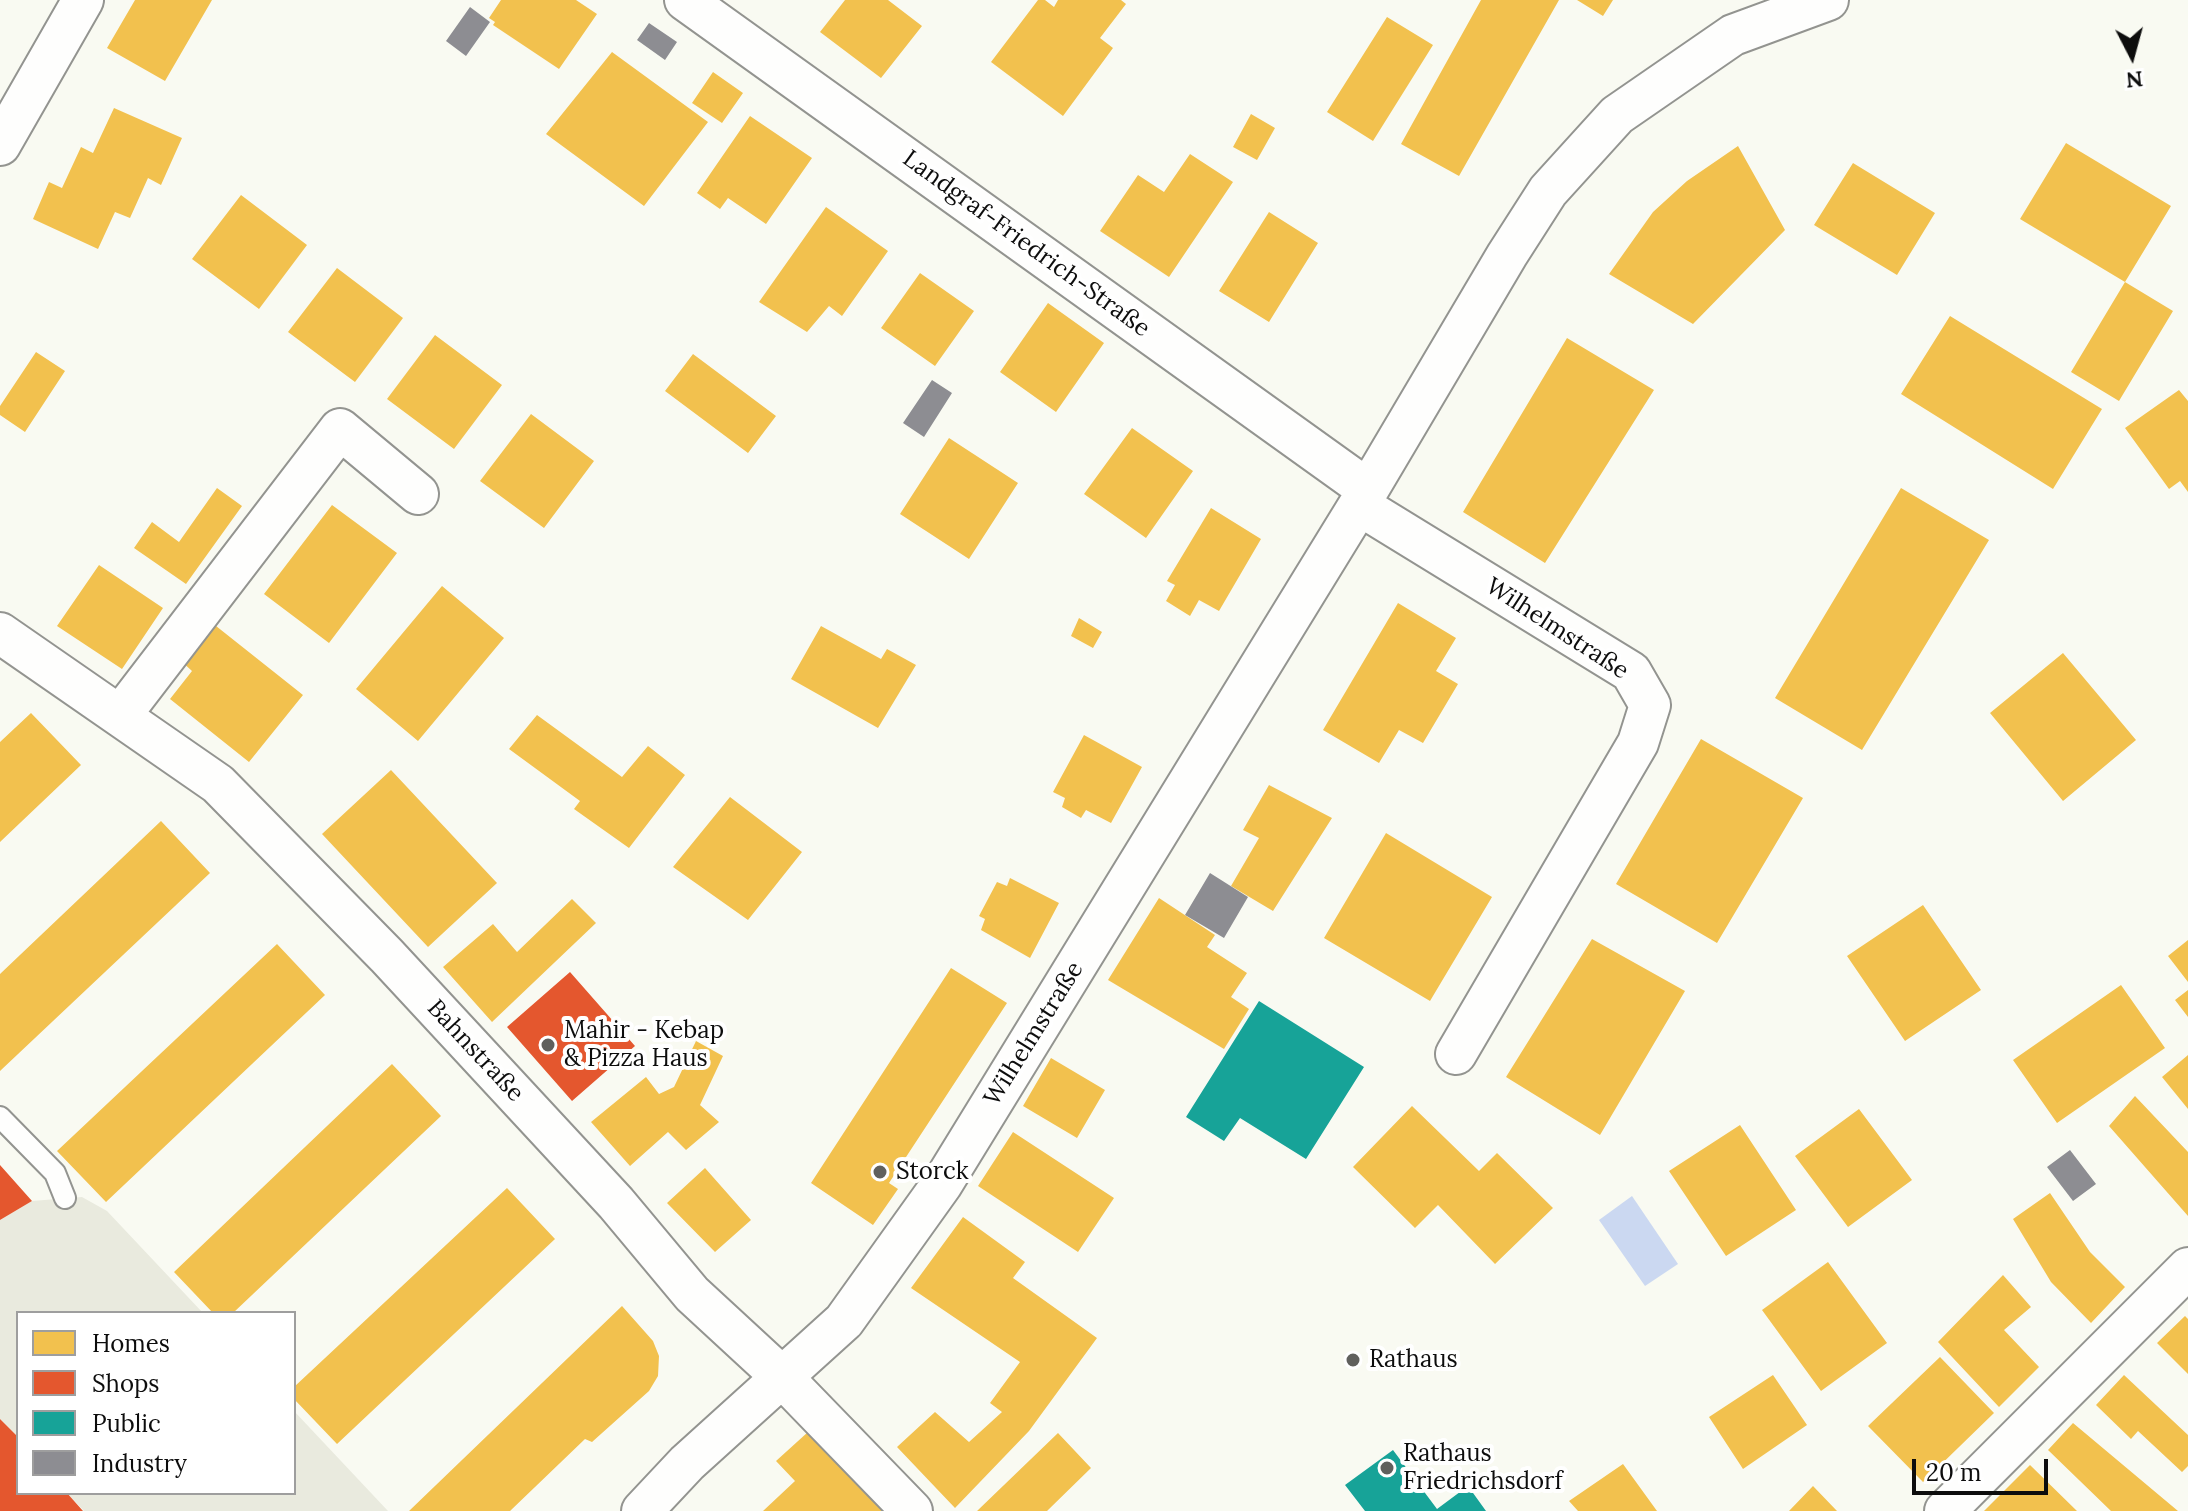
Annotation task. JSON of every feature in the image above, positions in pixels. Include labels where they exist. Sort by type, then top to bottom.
[{"type":"street","points":[[0,145],[83,0]]},
{"type":"street","name":"Landgraf-Friedrich-Straße","points":[[685,0],[1363,497]]},
{"type":"street","name":"Wilhelmstraße","points":[[642,1511],[687,1463],[844,1321],[942,1184],[1548,191],[1617,115],[1733,35],[1828,0]]},
{"type":"street","points":[[120,716],[340,429],[418,494]]},
{"type":"street","name":"Wilhelmstraße","points":[[1363,497],[1631,672],[1650,705],[1638,743],[1456,1054]]},
{"type":"street","name":"Bahnstraße","points":[[0,633],[218,784],[387,956],[616,1203],[692,1294],[783,1378],[912,1511]]},
{"type":"street","points":[[1945,1511],[2188,1268]]},
{"type":"lane","points":[[0,1117],[55,1173],[65,1198]]},
{"type":"shaded area","points":[[82,1197],[107,1211],[201,1311],[16,1311],[16,1435],[0,1419],[0,1220],[32,1201]]},
{"type":"shaded area","points":[[296,1413],[388,1511],[84,1511],[69,1495],[296,1495]]},
{"type":"water","points":[[1632,1196],[1678,1264],[1645,1286],[1599,1220]]},
{"type":"building: Homes","points":[[135,0],[212,0],[165,81],[107,48]]},
{"type":"building: Homes","points":[[501,0],[576,0],[597,14],[559,69],[493,25],[495,22],[489,18]]},
{"type":"building: Homes","points":[[845,0],[888,0],[922,26],[881,78],[820,32]]},
{"type":"building: Homes","points":[[1038,0],[1045,0],[1054,7],[1058,0],[1121,0],[1126,4],[1100,38],[1113,48],[1063,116],[991,62]]},
{"type":"building: Homes","points":[[1481,0],[1559,0],[1459,176],[1401,144]]},
{"type":"building: Homes","points":[[1577,0],[1613,0],[1603,16]]},
{"type":"building: Homes","points":[[1387,17],[1433,45],[1373,141],[1327,112]]},
{"type":"building: Homes","points":[[612,52],[708,122],[644,206],[546,134]]},
{"type":"building: Homes","points":[[713,72],[743,93],[722,123],[692,103]]},
{"type":"building: Homes","points":[[114,108],[182,138],[161,185],[148,178],[130,218],[115,212],[98,249],[33,219],[49,182],[62,188],[81,147],[93,153]]},
{"type":"building: Homes","points":[[1251,114],[1275,128],[1257,160],[1233,147]]},
{"type":"building: Homes","points":[[750,116],[812,158],[766,224],[728,198],[720,209],[697,193]]},
{"type":"building: Homes","points":[[2066,143],[2171,206],[2125,282],[2020,219]]},
{"type":"building: Homes","points":[[1738,146],[1785,230],[1693,324],[1609,274],[1653,212],[1687,181]]},
{"type":"building: Homes","points":[[1190,154],[1233,182],[1169,277],[1100,231],[1138,175],[1164,192]]},
{"type":"building: Homes","points":[[1853,163],[1935,213],[1897,275],[1814,225]]},
{"type":"building: Homes","points":[[241,195],[307,245],[259,309],[192,259]]},
{"type":"building: Homes","points":[[826,207],[888,251],[842,316],[829,306],[807,332],[759,302]]},
{"type":"building: Homes","points":[[1269,212],[1318,243],[1269,322],[1219,291]]},
{"type":"building: Homes","points":[[337,268],[403,318],[355,382],[288,332]]},
{"type":"building: Homes","points":[[920,273],[974,311],[935,366],[881,328]]},
{"type":"building: Homes","points":[[2125,282],[2173,311],[2119,401],[2071,372]]},
{"type":"building: Homes","points":[[1048,303],[1104,343],[1056,412],[1000,372]]},
{"type":"building: Homes","points":[[1950,316],[2102,409],[2053,489],[1901,394]]},
{"type":"building: Homes","points":[[435,335],[502,385],[454,449],[387,399]]},
{"type":"building: Homes","points":[[1567,338],[1654,390],[1545,563],[1463,512]]},
{"type":"building: Homes","points":[[36,352],[65,371],[25,432],[0,415],[0,406]]},
{"type":"building: Homes","points":[[693,354],[776,416],[748,453],[665,391]]},
{"type":"building: Homes","points":[[2179,390],[2188,401],[2188,492],[2180,481],[2169,489],[2125,428]]},
{"type":"building: Homes","points":[[531,414],[594,461],[544,528],[480,481]]},
{"type":"building: Homes","points":[[1132,428],[1193,471],[1146,538],[1084,494]]},
{"type":"building: Homes","points":[[949,438],[1018,483],[969,559],[900,514]]},
{"type":"building: Homes","points":[[217,488],[242,506],[186,584],[134,548],[152,522],[179,542]]},
{"type":"building: Homes","points":[[1901,488],[1989,540],[1862,750],[1775,698]]},
{"type":"building: Homes","points":[[332,505],[397,553],[329,643],[264,594]]},
{"type":"building: Homes","points":[[1211,508],[1261,539],[1219,611],[1199,600],[1190,616],[1166,601],[1175,585],[1167,581]]},
{"type":"building: Homes","points":[[99,565],[163,608],[122,669],[57,626]]},
{"type":"building: Homes","points":[[442,586],[504,638],[418,741],[356,689]]},
{"type":"building: Homes","points":[[1398,603],[1456,638],[1436,671],[1458,684],[1423,743],[1399,730],[1379,763],[1323,730]]},
{"type":"building: Homes","points":[[1079,618],[1102,632],[1093,648],[1071,636]]},
{"type":"building: Homes","points":[[211,622],[303,695],[249,762],[170,699],[192,671],[180,660]]},
{"type":"building: Homes","points":[[821,626],[881,659],[887,649],[916,665],[878,728],[791,679]]},
{"type":"building: Homes","points":[[2063,653],[2136,740],[2063,801],[1990,713]]},
{"type":"building: Homes","points":[[31,713],[81,765],[0,842],[0,742]]},
{"type":"building: Homes","points":[[537,715],[622,777],[648,746],[685,775],[629,848],[574,809],[580,801],[509,749]]},
{"type":"building: Homes","points":[[1084,735],[1142,767],[1111,823],[1086,810],[1081,818],[1062,807],[1065,798],[1053,792]]},
{"type":"building: Homes","points":[[1701,739],[1803,798],[1717,943],[1616,884]]},
{"type":"building: Homes","points":[[391,770],[497,883],[428,947],[322,834]]},
{"type":"building: Homes","points":[[1269,785],[1332,818],[1273,911],[1231,886],[1259,838],[1243,830]]},
{"type":"building: Homes","points":[[730,797],[802,852],[748,920],[673,867]]},
{"type":"building: Homes","points":[[161,821],[210,873],[0,1071],[0,974]]},
{"type":"building: Homes","points":[[1386,833],[1492,897],[1430,1001],[1324,938]]},
{"type":"building: Homes","points":[[1010,878],[1059,903],[1030,958],[981,930],[985,919],[979,916],[997,882],[1007,886]]},
{"type":"building: Homes","points":[[1159,898],[1215,935],[1207,947],[1247,973],[1231,997],[1249,1009],[1224,1049],[1108,980]]},
{"type":"building: Homes","points":[[572,899],[596,923],[492,1022],[443,967],[493,924],[517,952]]},
{"type":"building: Homes","points":[[1923,905],[1981,990],[1905,1041],[1847,956]]},
{"type":"building: Homes","points":[[1592,939],[1685,991],[1600,1135],[1506,1077]]},
{"type":"building: Homes","points":[[2188,940],[2188,982],[2168,956]]},
{"type":"building: Homes","points":[[277,944],[325,995],[106,1202],[57,1151]]},
{"type":"building: Homes","points":[[951,968],[1007,1003],[889,1183],[898,1189],[873,1225],[811,1183]]},
{"type":"building: Homes","points":[[2121,985],[2165,1048],[2057,1123],[2013,1060]]},
{"type":"building: Homes","points":[[2188,990],[2188,1017],[2175,1000]]},
{"type":"building: Homes","points":[[696,1041],[723,1056],[700,1105],[719,1122],[686,1150],[668,1132],[630,1166],[591,1122],[646,1077],[659,1094],[674,1087]]},
{"type":"building: Homes","points":[[2188,1055],[2188,1109],[2162,1077]]},
{"type":"building: Homes","points":[[1051,1058],[1105,1090],[1077,1138],[1023,1106]]},
{"type":"building: Homes","points":[[392,1064],[441,1116],[235,1311],[211,1311],[174,1272]]},
{"type":"building: Homes","points":[[2135,1096],[2188,1152],[2188,1216],[2109,1126]]},
{"type":"building: Homes","points":[[1412,1106],[1479,1171],[1497,1153],[1553,1208],[1495,1264],[1438,1205],[1415,1228],[1353,1167]]},
{"type":"building: Homes","points":[[1859,1109],[1912,1180],[1848,1227],[1795,1156]]},
{"type":"building: Homes","points":[[1740,1125],[1796,1210],[1726,1256],[1669,1171]]},
{"type":"building: Homes","points":[[1013,1132],[1114,1198],[1078,1252],[978,1186]]},
{"type":"building: Homes","points":[[705,1168],[751,1220],[715,1252],[667,1203]]},
{"type":"building: Homes","points":[[507,1188],[555,1239],[337,1444],[296,1401],[296,1385]]},
{"type":"building: Homes","points":[[2050,1193],[2090,1252],[2125,1287],[2091,1323],[2051,1282],[2013,1219]]},
{"type":"building: Homes","points":[[963,1217],[1025,1262],[1013,1278],[1097,1338],[1029,1431],[955,1508],[897,1447],[935,1412],[969,1442],[1002,1412],[990,1403],[1020,1362],[911,1288]]},
{"type":"building: Homes","points":[[1828,1262],[1887,1343],[1821,1391],[1762,1310]]},
{"type":"building: Homes","points":[[2003,1275],[2031,1307],[2004,1330],[2039,1367],[1999,1407],[1938,1342]]},
{"type":"building: Homes","points":[[622,1306],[653,1341],[659,1356],[658,1376],[649,1391],[592,1442],[585,1439],[510,1511],[409,1511]]},
{"type":"building: Homes","points":[[2185,1316],[2188,1319],[2188,1374],[2157,1343]]},
{"type":"building: Homes","points":[[1940,1357],[1994,1413],[1923,1482],[1868,1426]]},
{"type":"building: Homes","points":[[1773,1375],[1807,1425],[1743,1469],[1709,1417]]},
{"type":"building: Homes","points":[[2124,1375],[2188,1435],[2188,1466],[2182,1472],[2138,1431],[2131,1439],[2096,1405]]},
{"type":"building: Homes","points":[[2073,1423],[2178,1511],[2111,1511],[2048,1450]]},
{"type":"building: Homes","points":[[808,1432],[883,1511],[763,1511],[795,1481],[776,1461]]},
{"type":"building: Homes","points":[[1058,1433],[1091,1468],[1047,1511],[977,1511]]},
{"type":"building: Homes","points":[[1623,1464],[1657,1511],[1578,1511],[1569,1501]]},
{"type":"building: Homes","points":[[2030,1465],[2077,1511],[1984,1511]]},
{"type":"building: Homes","points":[[1813,1486],[1837,1511],[1789,1511]]},
{"type":"building: Shops","points":[[570,972],[635,1046],[572,1101],[507,1027]]},
{"type":"building: Shops","points":[[0,1165],[32,1201],[0,1220]]},
{"type":"building: Shops","points":[[0,1419],[16,1435],[16,1495],[69,1495],[83,1511],[0,1511]]},
{"type":"building: Public","points":[[1259,1001],[1364,1067],[1306,1159],[1240,1118],[1224,1141],[1186,1117]]},
{"type":"building: Public","name":"Rathaus Friedrichsdorf","points":[[1393,1450],[1437,1509],[1468,1486],[1486,1511],[1365,1511],[1345,1485]]},
{"type":"building: Industry","points":[[470,7],[490,22],[466,56],[446,41]]},
{"type":"building: Industry","points":[[649,23],[677,42],[665,60],[637,40]]},
{"type":"building: Industry","points":[[932,380],[952,393],[924,437],[903,423]]},
{"type":"building: Industry","points":[[1210,873],[1248,897],[1224,938],[1185,915]]},
{"type":"building: Industry","points":[[2070,1150],[2096,1184],[2073,1201],[2047,1167]]},
{"type":"place","name":"Mahir - Kebap & Pizza Haus","points":[[548,1045]]},
{"type":"place","name":"Storck","points":[[880,1172]]},
{"type":"place","name":"Rathaus","points":[[1353,1360]]},
{"type":"place","name":"Rathaus Friedrichsdorf","points":[[1387,1468]]}]
